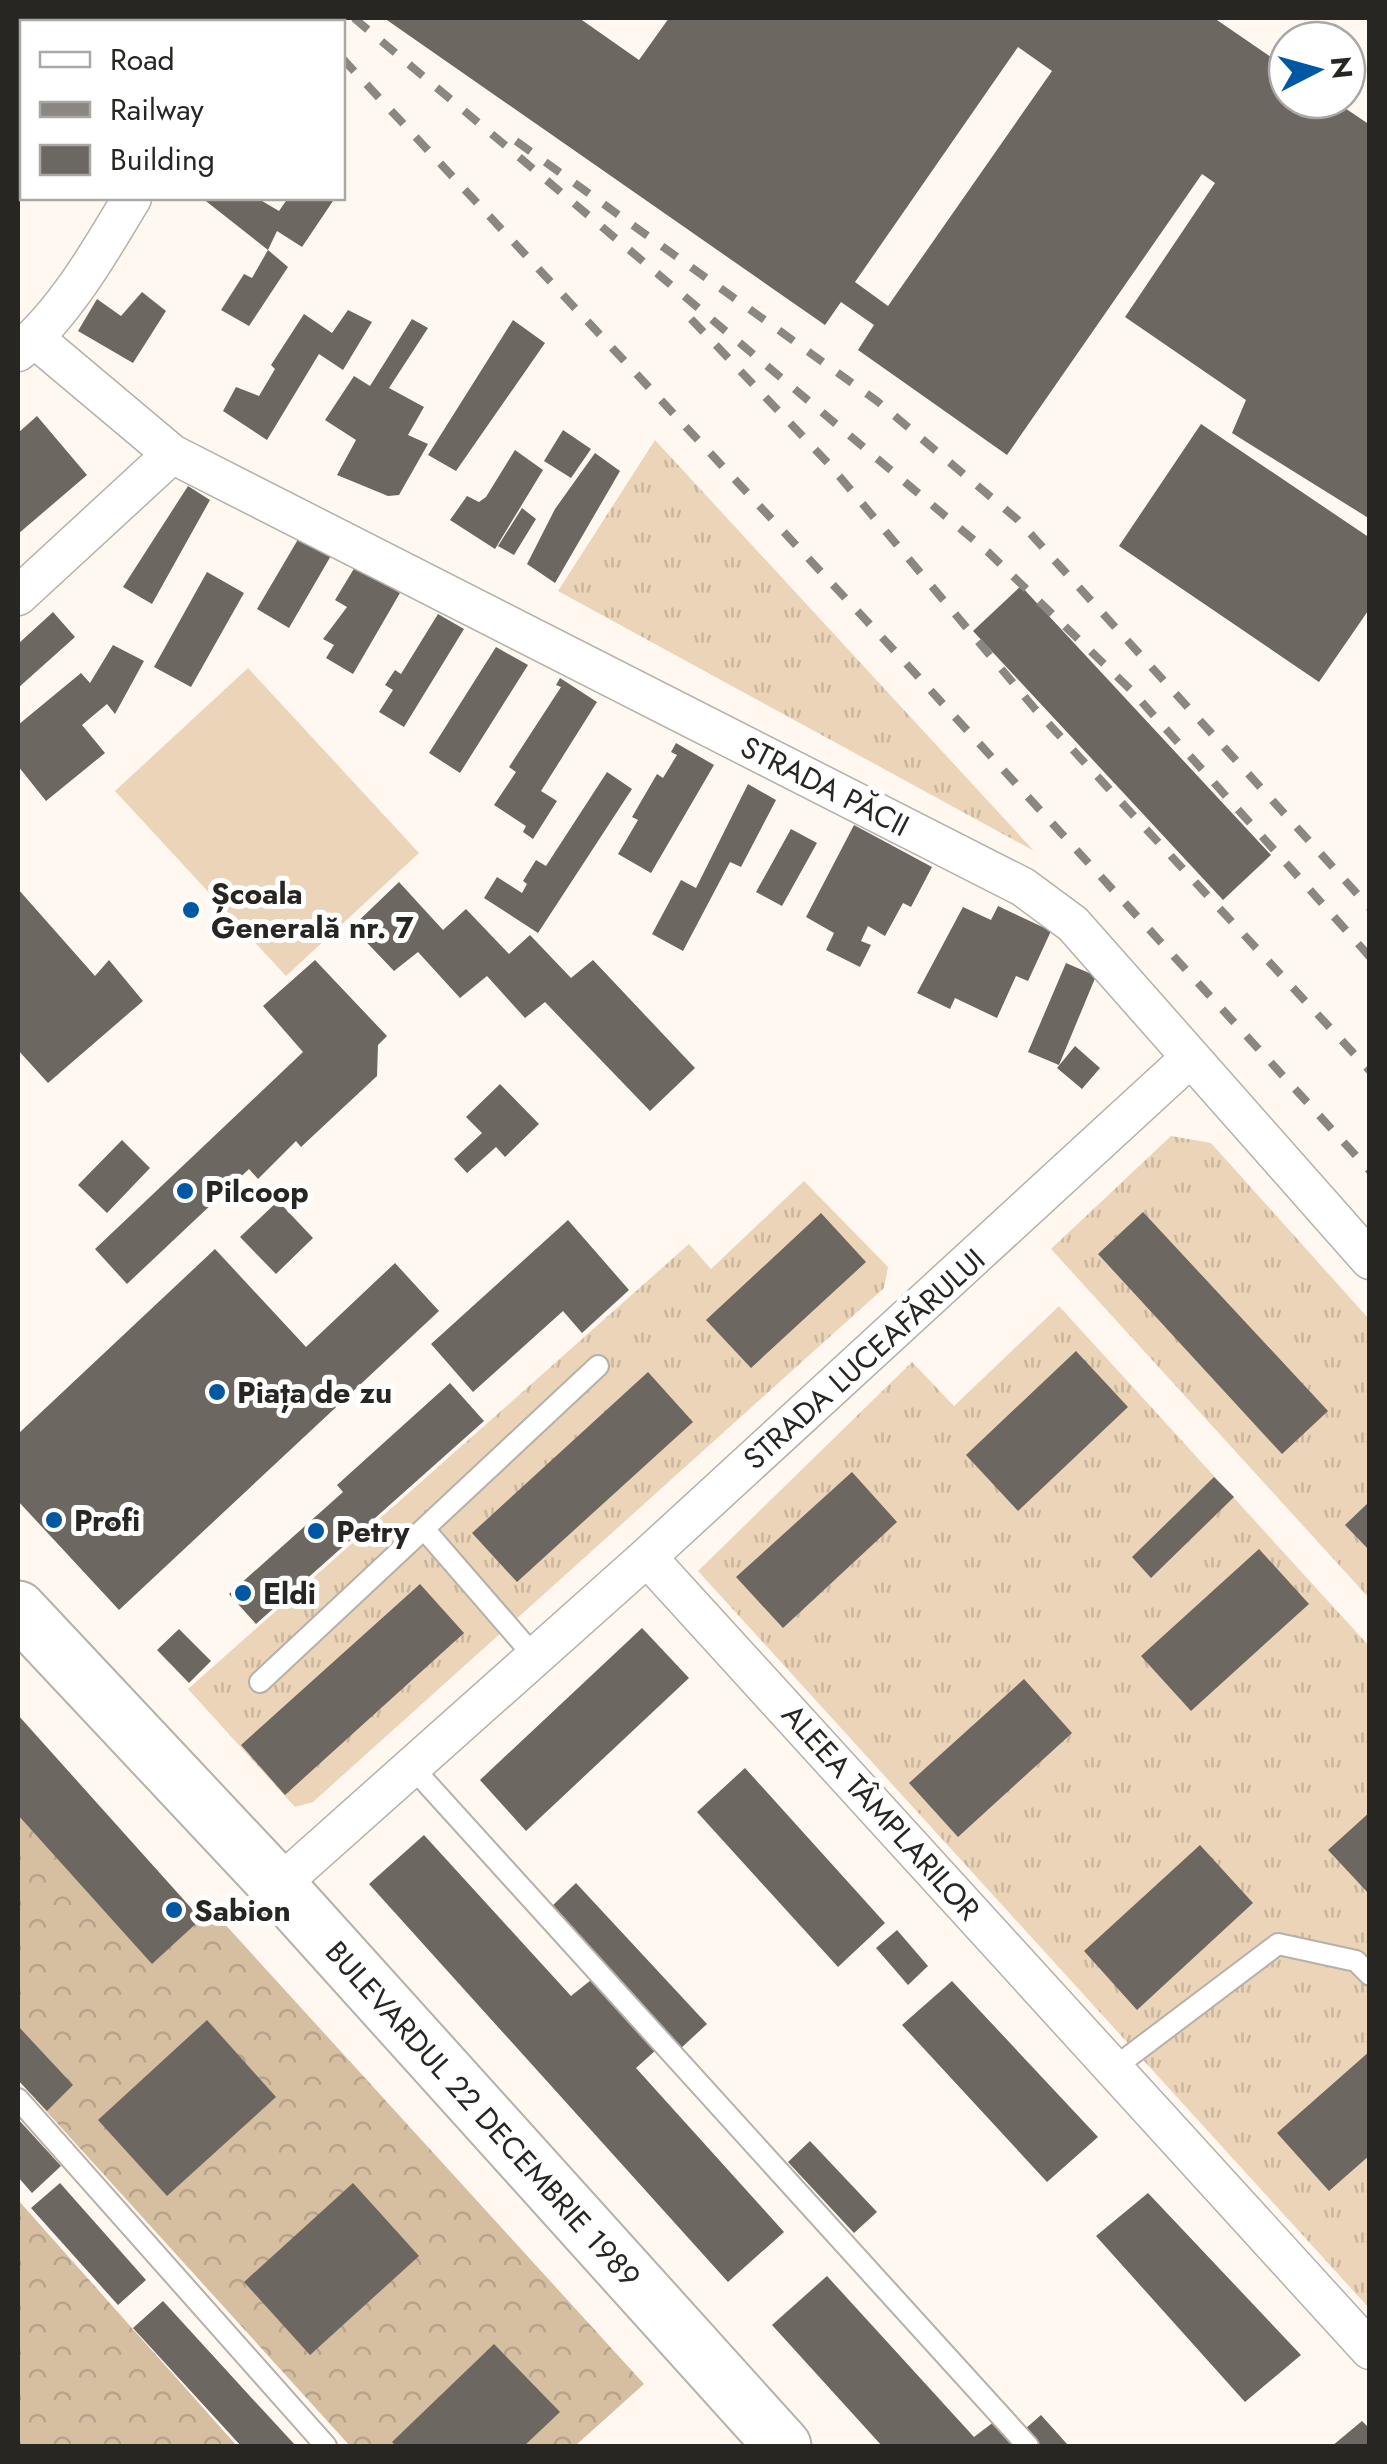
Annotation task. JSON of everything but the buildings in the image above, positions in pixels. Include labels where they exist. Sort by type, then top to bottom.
[{"type":"main road","name":"BULEVARDUL 22 DECEMBRIE 1989","points":[[18,1609],[278,1886],[783,2446]]},
{"type":"street","points":[[26,345],[106,242],[131,200]]},
{"type":"street","name":"STRADA PĂCII","points":[[26,345],[172,454],[1023,887],[1073,924],[1370,1260]]},
{"type":"street","points":[[18,596],[172,454]]},
{"type":"street","name":"STRADA LUCEAFĂRULUI","points":[[278,1886],[647,1557],[1190,1058]]},
{"type":"street","name":"ALEEA TÂMPLARILOR","points":[[647,1557],[1370,2350]]},
{"type":"lane","points":[[260,1682],[598,1366]]},
{"type":"lane","points":[[424,1528],[535,1656]]},
{"type":"lane","points":[[412,1767],[1028,2446]]},
{"type":"lane","points":[[1115,2068],[1278,1944],[1356,1961],[1370,1976]]},
{"type":"lane","points":[[18,2099],[326,2446]]},
{"type":"green space","points":[[655,440],[1034,851],[558,591]]},
{"type":"green space","points":[[248,668],[419,853],[286,976],[115,791]]},
{"type":"green space","points":[[1171,1136],[1211,1143],[1369,1319],[1369,1598],[1051,1249]]},
{"type":"green space","points":[[804,1181],[888,1267],[884,1288],[313,1802],[295,1807],[188,1689],[689,1244],[711,1269]]},
{"type":"green space","points":[[1059,1306],[1369,1646],[1369,2308],[698,1571],[912,1362],[954,1406]]},
{"type":"green space","points":[[18,1814],[152,1963],[211,1909],[644,2384],[575,2446],[350,2446],[18,2080]]},
{"type":"green space","points":[[18,2200],[237,2446],[18,2446]]},
{"type":"railway","points":[[354,18],[988,552],[1131,690],[1370,957]]},
{"type":"railway","points":[[345,61],[891,647],[1370,1171]]},
{"type":"railway","points":[[516,141],[877,401],[1018,520],[1370,908]]},
{"type":"railway","points":[[691,319],[829,464],[1035,709],[1370,1071]]},
{"type":"place","name":"Școala Generală nr. 7","points":[[191,910]]},
{"type":"place","name":"Pilcoop","points":[[185,1191]]},
{"type":"place","name":"Piața de zu","points":[[217,1392]]},
{"type":"place","name":"Profi","points":[[54,1520]]},
{"type":"place","name":"Petry","points":[[316,1531]]},
{"type":"place","name":"Eldi","points":[[243,1593]]},
{"type":"place","name":"Sabion","points":[[174,1910]]}]
